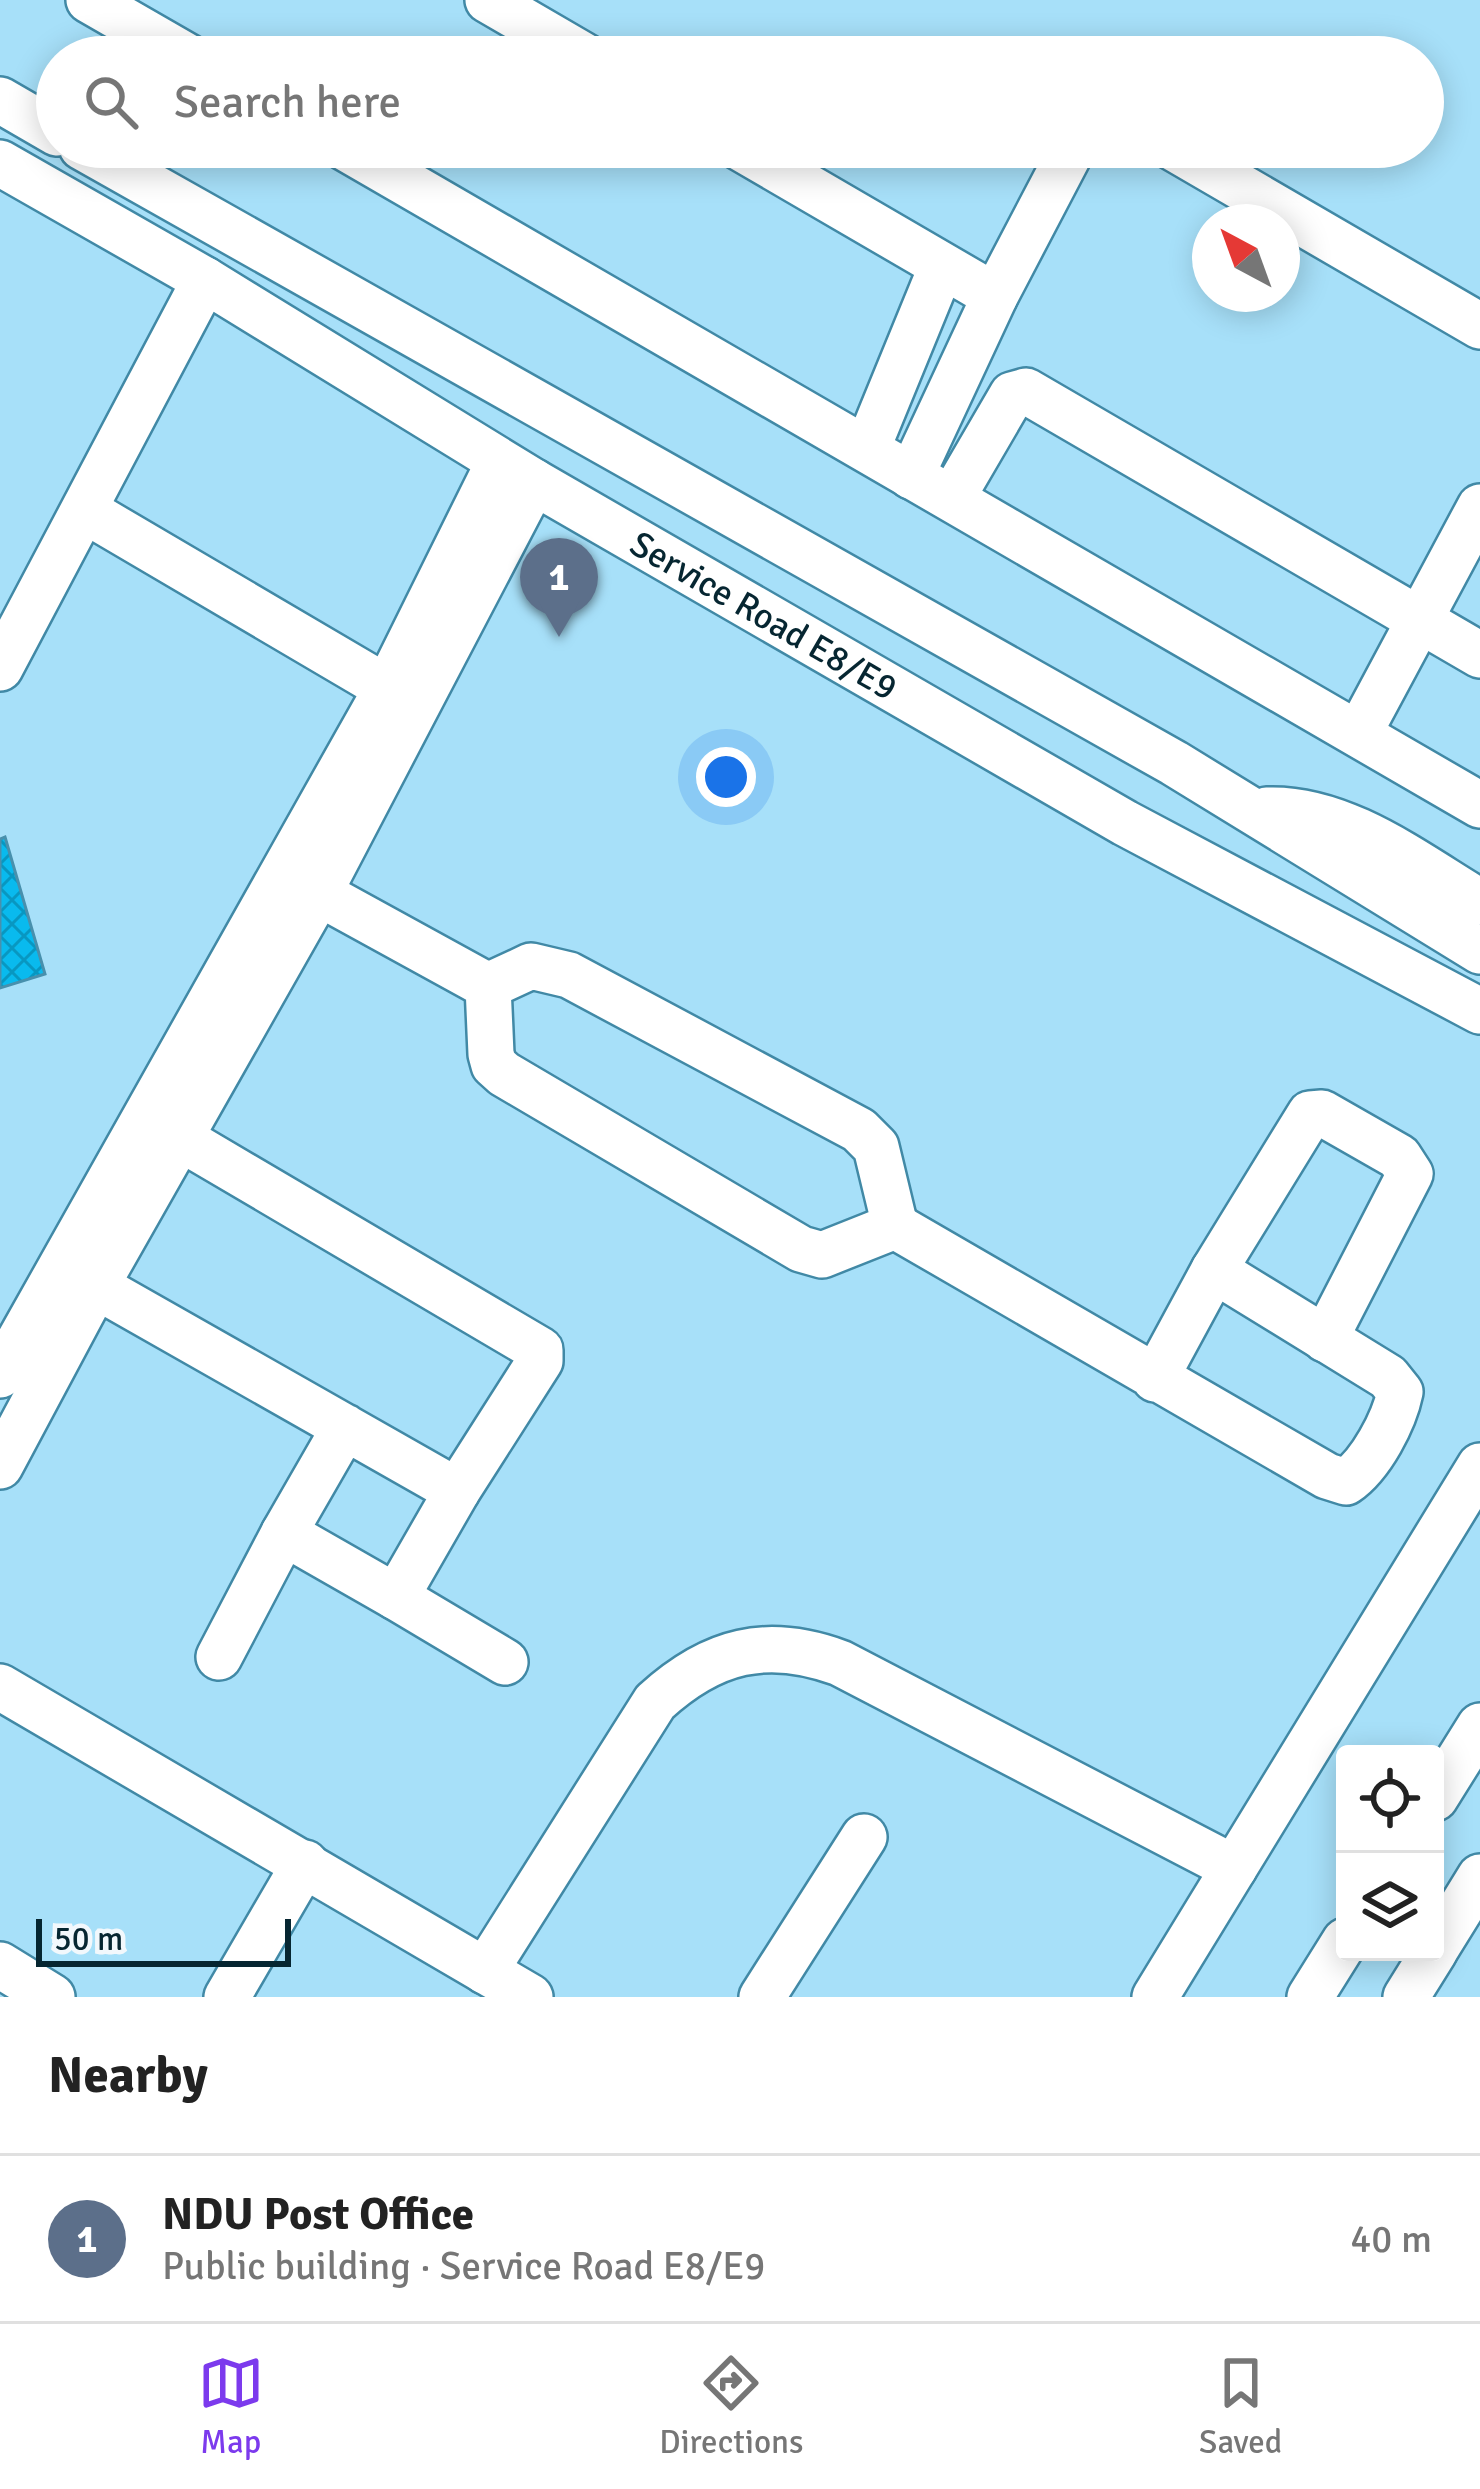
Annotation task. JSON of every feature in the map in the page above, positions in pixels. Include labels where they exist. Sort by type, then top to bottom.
[{"type":"street","points":[[89,0],[152,36]]},
{"type":"street","points":[[488,0],[550,36]]},
{"type":"street","points":[[0,100],[36,121]]},
{"type":"street","name":"Service Road E8/E9","points":[[0,163],[205,280],[516,472],[1125,823],[1480,1011]]},
{"type":"street","name":"Service Road E8/E9","points":[[119,168],[1252,811],[1476,933]]},
{"type":"street","points":[[380,168],[1480,805]]},
{"type":"street","points":[[775,168],[995,296]]},
{"type":"street","points":[[911,476],[995,296],[1062,168]]},
{"type":"street","points":[[1208,168],[1480,326]]},
{"type":"street","points":[[867,449],[942,266]]},
{"type":"street","points":[[0,668],[205,280]]},
{"type":"street","points":[[952,498],[1012,395],[1026,392],[1480,655]]},
{"type":"street","points":[[0,1375],[80,1276],[180,1138],[301,884],[387,688],[516,472]]},
{"type":"street","points":[[0,1466],[80,1276],[301,884],[516,472]]},
{"type":"street","points":[[86,511],[387,688]]},
{"type":"street","points":[[1359,733],[1478,514]]},
{"type":"street","points":[[1125,823],[1174,763]]},
{"type":"street","points":[[301,884],[488,986]]},
{"type":"street","points":[[1430,982],[1476,933]]},
{"type":"street","points":[[488,986],[531,966],[551,968],[860,1130],[876,1147],[895,1226],[1155,1379],[1327,1476],[1346,1482],[1358,1473],[1396,1408],[1400,1392],[1388,1377],[1214,1270]]},
{"type":"street","points":[[488,986],[494,1065],[702,1191],[801,1249],[822,1256],[895,1226]]},
{"type":"street","points":[[1155,1379],[1214,1270],[1310,1114],[1322,1113],[1399,1157],[1410,1174],[1325,1339]]},
{"type":"street","points":[[180,1138],[540,1350],[540,1361],[396,1597]]},
{"type":"street","points":[[80,1276],[457,1492]]},
{"type":"street","points":[[219,1657],[345,1427]]},
{"type":"street","points":[[1155,1997],[1480,1466]]},
{"type":"street","points":[[284,1533],[505,1661]]},
{"type":"street","points":[[485,1971],[655,1702],[685,1675],[727,1656],[804,1650],[840,1663],[1234,1868]]},
{"type":"street","points":[[0,1687],[530,1997]]},
{"type":"street","points":[[1444,1784],[1480,1726]]},
{"type":"street","points":[[762,1997],[864,1837]]},
{"type":"street","points":[[227,1997],[305,1863]]},
{"type":"street","points":[[1444,1935],[1480,1877]]},
{"type":"street","points":[[1310,1997],[1336,1955]]},
{"type":"street","points":[[1406,1997],[1428,1961]]},
{"type":"building","points":[[5,837],[45,974],[0,988],[0,839]]},
{"type":"place","name":"NDU Post Office","points":[[559,637]]}]
